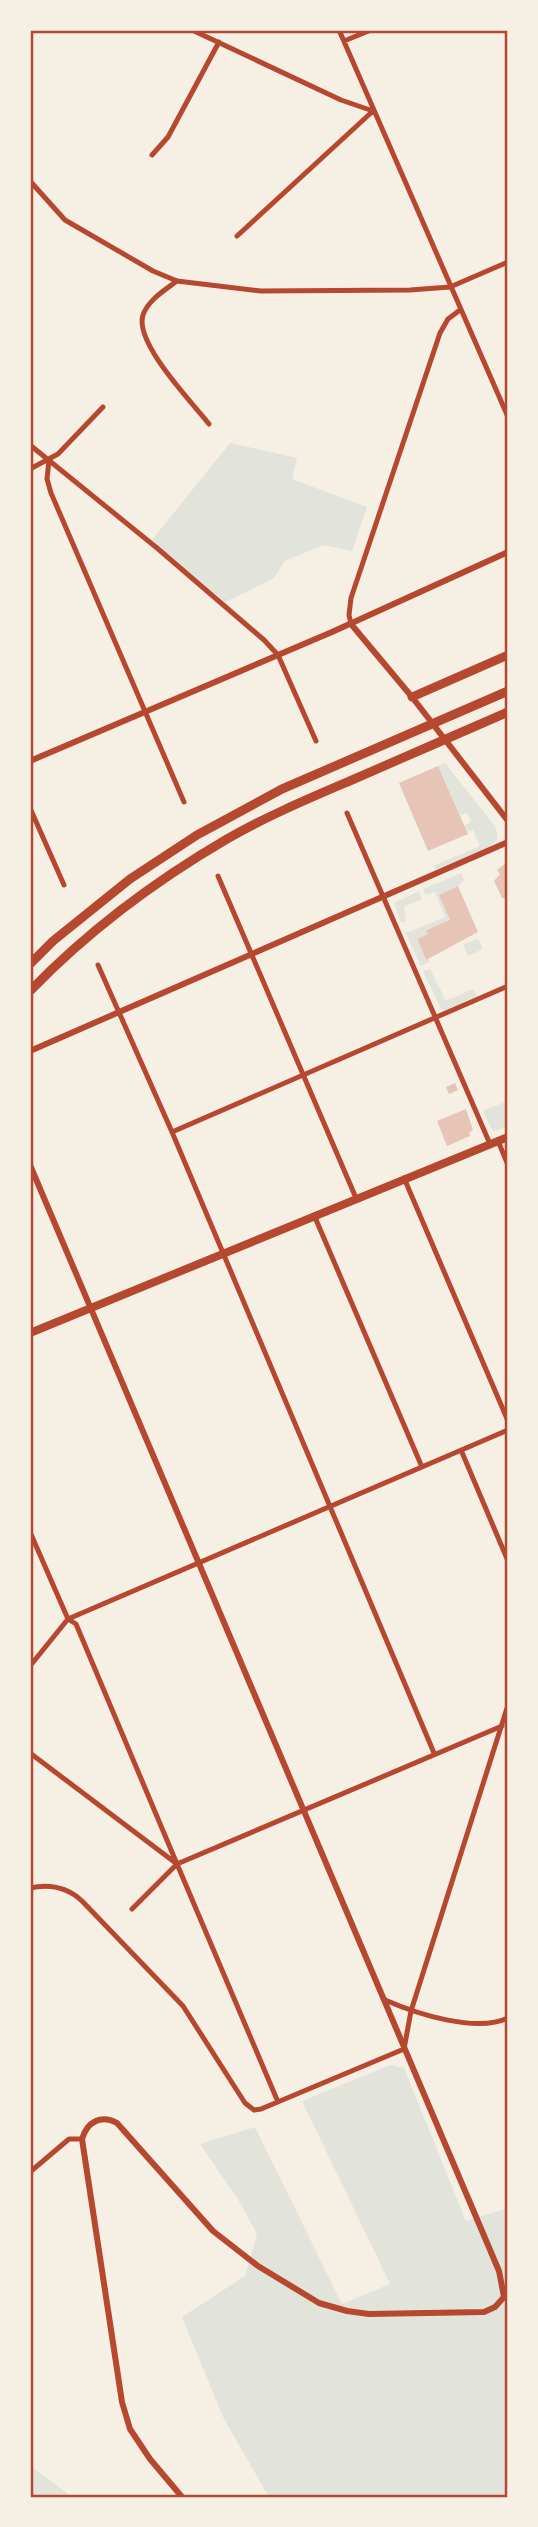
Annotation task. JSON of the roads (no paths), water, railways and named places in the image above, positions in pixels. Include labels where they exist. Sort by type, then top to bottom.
[{"type":"highway","points":[[412,697],[508,655]]},
{"type":"highway","points":[[30,964],[53,941],[130,879],[197,835],[282,789],[508,691]]},
{"type":"highway","points":[[30,991],[89,936],[130,903],[229,838],[305,800],[508,712]]},
{"type":"main road","points":[[30,1333],[508,1137]]},
{"type":"street","points":[[192,30],[341,100],[373,110]]},
{"type":"street","points":[[339,30],[508,417]]},
{"type":"street","points":[[344,41],[371,30]]},
{"type":"street","points":[[152,155],[168,137],[219,43]]},
{"type":"street","points":[[237,236],[373,110]]},
{"type":"street","points":[[30,181],[65,220],[153,271],[177,281],[261,291],[392,291],[450,287],[508,262]]},
{"type":"street","points":[[177,281],[147,306],[142,323],[144,333],[158,359],[209,424]]},
{"type":"street","points":[[460,310],[448,319],[440,333],[351,598],[349,615],[351,624],[412,697],[508,821]]},
{"type":"street","points":[[30,469],[58,454],[103,407]]},
{"type":"street","points":[[30,445],[247,624],[278,655],[316,741]]},
{"type":"street","points":[[49,460],[47,479],[51,493],[184,802]]},
{"type":"street","points":[[30,761],[144,710],[351,624],[508,552]]},
{"type":"street","points":[[30,808],[64,885]]},
{"type":"street","points":[[347,813],[436,1017],[494,1142],[508,1165]]},
{"type":"street","points":[[30,1051],[508,842]]},
{"type":"street","points":[[218,876],[356,1198]]},
{"type":"street","points":[[98,965],[172,1132],[434,1753]]},
{"type":"street","points":[[172,1132],[508,986]]},
{"type":"street","points":[[30,1166],[499,2271],[504,2297],[495,2307],[484,2312],[369,2314],[319,2303],[258,2266],[213,2231],[117,2123],[106,2119],[94,2121],[83,2133],[82,2139],[122,2402],[130,2429],[150,2459],[183,2497]]},
{"type":"street","points":[[404,1178],[508,1421]]},
{"type":"street","points":[[314,1216],[422,1467]]},
{"type":"street","points":[[30,1666],[68,1619],[508,1430]]},
{"type":"street","points":[[461,1450],[508,1561]]},
{"type":"street","points":[[30,1532],[68,1619],[76,1624],[278,2102]]},
{"type":"street","points":[[404,2049],[411,2011],[508,1705]]},
{"type":"street","points":[[132,1909],[177,1864],[502,1726]]},
{"type":"street","points":[[30,1753],[177,1864]]},
{"type":"street","points":[[30,1888],[44,1886],[65,1889],[82,1900],[183,2006],[245,2103],[254,2110],[404,2049]]},
{"type":"street","points":[[385,2000],[411,2011],[476,2024],[501,2022],[508,2018]]},
{"type":"street","points":[[30,2172],[69,2139],[82,2139]]}]
